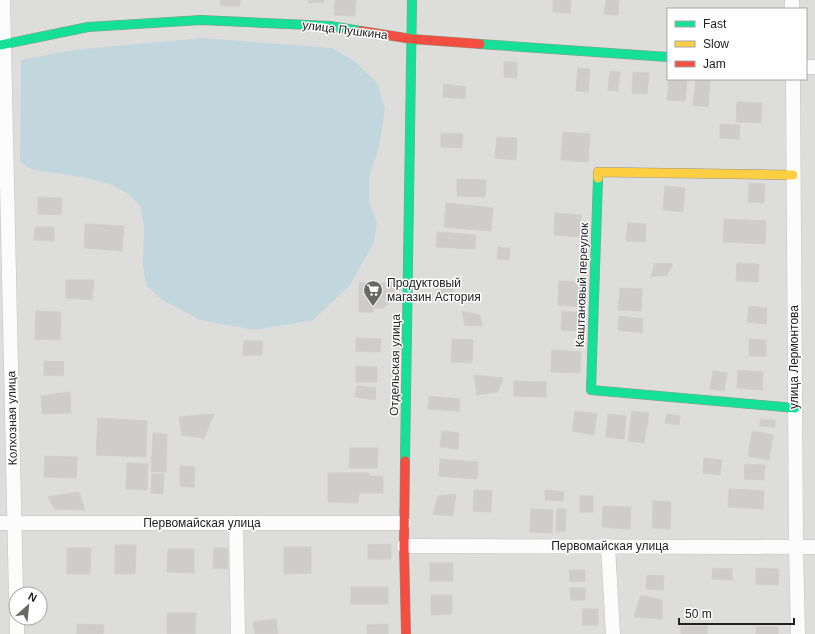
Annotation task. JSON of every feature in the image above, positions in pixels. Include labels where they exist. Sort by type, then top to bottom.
[{"type":"street","name":"Колхозная улица","points":[[3,0],[2,45],[7,523],[15,586]]},
{"type":"street","name":"Отдельская улица","points":[[406,634],[404,523],[412,0]]},
{"type":"street","name":"улица Пушкина","points":[[2,45],[88,27],[202,20],[330,26],[412,39],[667,58]]},
{"type":"street","name":"улица Лермонтова","points":[[793,80],[796,547],[798,634]]},
{"type":"street","name":"Каштановый переулок","points":[[793,175],[598,172],[591,390],[795,408]]},
{"type":"street","name":"Первомайская улица","points":[[7,523],[404,523]]},
{"type":"street","points":[[236,523],[238,634]]},
{"type":"street","name":"Первомайская улица","points":[[404,546],[815,547]]},
{"type":"street","points":[[608,546],[613,634]]},
{"type":"shaded area","points":[[0,0],[815,0],[815,634],[0,634]]},
{"type":"water","points":[[202,38],[332,48],[354,61],[377,83],[385,109],[379,147],[369,177],[369,202],[377,224],[373,244],[350,285],[313,320],[255,330],[200,320],[161,299],[146,285],[143,265],[144,228],[141,207],[128,194],[113,185],[87,178],[30,169],[20,161],[21,60],[73,50]]},
{"type":"building","points":[[221,0],[240,0],[240,6],[220,6]]},
{"type":"building","points":[[308,0],[324,0],[324,2],[309,3]]},
{"type":"building","points":[[335,0],[356,0],[355,16],[334,15]]},
{"type":"building","points":[[553,0],[571,0],[570,13],[553,12]]},
{"type":"building","points":[[606,0],[619,0],[618,15],[604,14]]},
{"type":"building","points":[[504,62],[517,62],[517,78],[504,77]]},
{"type":"building","points":[[578,68],[590,69],[588,92],[576,91]]},
{"type":"building","points":[[610,71],[620,72],[618,91],[608,90]]},
{"type":"building","points":[[633,72],[649,73],[647,94],[632,93]]},
{"type":"building","points":[[669,80],[687,80],[685,101],[667,100]]},
{"type":"building","points":[[696,80],[710,80],[708,107],[693,105]]},
{"type":"building","points":[[444,84],[466,87],[465,99],[443,97]]},
{"type":"building","points":[[737,102],[762,103],[761,123],[736,122]]},
{"type":"building","points":[[720,124],[740,125],[739,139],[720,138]]},
{"type":"building","points":[[563,132],[590,134],[588,162],[561,160]]},
{"type":"building","points":[[441,133],[463,134],[462,148],[441,147]]},
{"type":"building","points":[[497,137],[517,138],[516,160],[495,158]]},
{"type":"building","points":[[457,179],[486,180],[485,197],[457,196]]},
{"type":"building","points":[[749,183],[765,184],[764,203],[748,202]]},
{"type":"building","points":[[665,186],[685,188],[683,212],[663,210]]},
{"type":"building","points":[[38,197],[62,198],[61,215],[38,214]]},
{"type":"building","points":[[446,203],[493,208],[491,231],[444,227]]},
{"type":"building","points":[[555,213],[581,215],[580,237],[554,235]]},
{"type":"building","points":[[724,219],[766,221],[765,244],[723,242]]},
{"type":"building","points":[[628,223],[646,224],[645,242],[626,241]]},
{"type":"building","points":[[85,224],[124,226],[122,251],[84,248]]},
{"type":"building","points":[[35,227],[54,227],[54,241],[34,240]]},
{"type":"building","points":[[437,232],[476,235],[475,249],[436,247]]},
{"type":"building","points":[[498,247],[510,248],[509,260],[497,259]]},
{"type":"building","points":[[655,263],[673,264],[667,275],[651,277]]},
{"type":"building","points":[[737,263],[759,264],[758,282],[736,281]]},
{"type":"building","points":[[66,280],[94,280],[92,300],[66,298]]},
{"type":"building","points":[[559,281],[583,282],[581,307],[558,305]]},
{"type":"building","points":[[359,283],[394,283],[394,295],[390,303],[383,308],[373,308],[373,312],[359,312]]},
{"type":"building","points":[[440,285],[454,285],[454,293],[440,294]]},
{"type":"building","points":[[620,288],[642,289],[641,311],[618,310]]},
{"type":"building","points":[[749,306],[767,308],[766,324],[747,322]]},
{"type":"building","points":[[36,311],[61,312],[60,340],[35,339]]},
{"type":"building","points":[[462,311],[480,315],[482,326],[465,325]]},
{"type":"building","points":[[562,311],[582,313],[580,331],[561,330]]},
{"type":"building","points":[[619,316],[643,319],[642,333],[618,330]]},
{"type":"building","points":[[356,338],[381,339],[380,352],[356,351]]},
{"type":"building","points":[[452,339],[473,340],[472,363],[451,362]]},
{"type":"building","points":[[749,339],[766,340],[766,356],[749,356]]},
{"type":"building","points":[[244,341],[263,341],[262,355],[243,355]]},
{"type":"building","points":[[552,350],[581,352],[580,373],[551,372]]},
{"type":"building","points":[[44,361],[64,362],[63,376],[44,375]]},
{"type":"building","points":[[356,366],[377,367],[377,382],[356,382]]},
{"type":"building","points":[[738,370],[763,372],[762,390],[737,388]]},
{"type":"building","points":[[713,371],[727,373],[724,391],[710,389]]},
{"type":"building","points":[[474,375],[503,378],[498,392],[477,395]]},
{"type":"building","points":[[514,381],[546,382],[546,397],[514,396]]},
{"type":"building","points":[[357,386],[376,388],[375,400],[355,397]]},
{"type":"building","points":[[70,392],[71,413],[42,414],[41,396]]},
{"type":"building","points":[[429,396],[460,399],[459,411],[428,409]]},
{"type":"building","points":[[575,411],[597,414],[594,435],[572,431]]},
{"type":"building","points":[[632,411],[649,413],[644,443],[628,441]]},
{"type":"building","points":[[214,414],[204,438],[182,435],[179,417]]},
{"type":"building","points":[[608,414],[626,416],[624,439],[606,437]]},
{"type":"building","points":[[667,414],[680,416],[679,425],[665,423]]},
{"type":"building","points":[[98,418],[147,421],[146,457],[96,455]]},
{"type":"building","points":[[760,419],[775,420],[775,427],[760,426]]},
{"type":"building","points":[[442,431],[459,433],[458,449],[440,447]]},
{"type":"building","points":[[752,431],[773,435],[769,460],[748,456]]},
{"type":"building","points":[[153,433],[167,434],[166,472],[151,472]]},
{"type":"building","points":[[350,448],[378,448],[377,468],[349,468]]},
{"type":"building","points":[[45,456],[77,457],[76,478],[44,477]]},
{"type":"building","points":[[704,458],[722,460],[720,475],[703,473]]},
{"type":"building","points":[[440,459],[478,462],[477,479],[439,476]]},
{"type":"building","points":[[127,463],[148,464],[147,490],[126,489]]},
{"type":"building","points":[[745,464],[765,465],[764,480],[744,479]]},
{"type":"building","points":[[180,466],[195,467],[194,487],[180,486]]},
{"type":"building","points":[[328,473],[369,473],[369,476],[383,476],[383,493],[359,493],[358,503],[328,502]]},
{"type":"building","points":[[152,474],[164,474],[163,494],[151,493]]},
{"type":"building","points":[[729,489],[764,491],[763,509],[728,507]]},
{"type":"building","points":[[474,490],[492,491],[491,512],[473,511]]},
{"type":"building","points":[[545,490],[564,492],[563,501],[545,500]]},
{"type":"building","points":[[79,492],[85,510],[55,509],[48,497]]},
{"type":"building","points":[[456,494],[453,516],[433,514],[438,496]]},
{"type":"building","points":[[580,496],[593,496],[593,512],[580,512]]},
{"type":"building","points":[[653,501],[671,502],[670,529],[652,528]]},
{"type":"building","points":[[603,506],[631,507],[630,529],[602,527]]},
{"type":"building","points":[[531,509],[553,510],[552,533],[530,532]]},
{"type":"building","points":[[557,509],[566,509],[565,531],[556,531]]},
{"type":"building","points":[[391,544],[391,559],[368,559],[368,545]]},
{"type":"building","points":[[115,545],[136,545],[135,574],[115,574]]},
{"type":"building","points":[[284,547],[311,547],[311,573],[284,574]]},
{"type":"building","points":[[67,548],[91,548],[90,574],[67,574]]},
{"type":"building","points":[[214,548],[228,548],[228,569],[213,568]]},
{"type":"building","points":[[168,549],[194,549],[194,573],[167,572]]},
{"type":"building","points":[[430,563],[453,563],[453,581],[430,581]]},
{"type":"building","points":[[713,568],[732,569],[732,580],[712,579]]},
{"type":"building","points":[[756,568],[779,569],[778,585],[756,584]]},
{"type":"building","points":[[569,570],[585,570],[585,581],[570,582]]},
{"type":"building","points":[[647,575],[664,576],[663,590],[646,589]]},
{"type":"building","points":[[351,587],[388,587],[388,604],[351,604]]},
{"type":"building","points":[[570,588],[585,588],[585,600],[571,600]]},
{"type":"building","points":[[431,595],[452,595],[452,614],[431,615]]},
{"type":"building","points":[[641,595],[662,600],[662,619],[634,617]]},
{"type":"building","points":[[583,609],[598,609],[598,625],[582,625]]},
{"type":"building","points":[[167,613],[196,613],[195,634],[167,634]]},
{"type":"building","points":[[276,619],[278,634],[255,634],[253,622]]},
{"type":"building","points":[[77,624],[104,625],[103,634],[77,634]]},
{"type":"building","points":[[388,624],[388,634],[367,634],[367,625]]},
{"type":"building","points":[[681,626],[707,626],[707,634],[681,634]]},
{"type":"building","points":[[756,627],[778,627],[778,634],[756,634]]},
{"type":"traffic: fast","points":[[405,461],[412,0]]},
{"type":"traffic: fast","points":[[0,45],[88,27],[201,20],[330,26],[361,31]]},
{"type":"traffic: fast","points":[[480,44],[667,57]]},
{"type":"traffic: fast","points":[[598,178],[591,390],[795,408]]},
{"type":"traffic: slow","points":[[598,178],[598,172],[793,175]]},
{"type":"traffic: jam","points":[[361,31],[412,39],[480,44]]},
{"type":"traffic: jam","points":[[405,461],[404,546],[406,634]]},
{"type":"place","name":"Продуктовый магазин Астория","points":[[373,307]]}]
